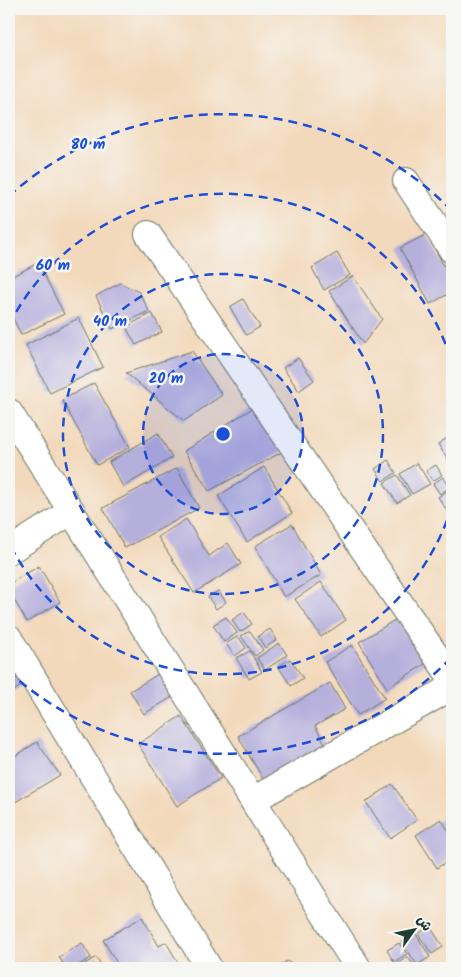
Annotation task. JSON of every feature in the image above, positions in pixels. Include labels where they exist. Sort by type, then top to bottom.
[{"type":"street","points":[[406,180],[452,250]]},
{"type":"street","points":[[148,234],[452,679]]},
{"type":"street","points":[[9,412],[358,968]]},
{"type":"street","points":[[9,551],[72,511]]},
{"type":"street","points":[[9,638],[209,968]]},
{"type":"street","points":[[253,800],[452,687]]},
{"type":"building","points":[[427,234],[452,281],[452,292],[430,304],[400,248]]},
{"type":"building","points":[[337,253],[350,275],[324,290],[312,268]]},
{"type":"building","points":[[38,263],[64,314],[21,335],[9,310],[9,278]]},
{"type":"building","points":[[353,276],[382,319],[363,344],[329,291]]},
{"type":"building","points":[[120,283],[139,292],[149,311],[112,329],[96,296]]},
{"type":"building","points":[[243,299],[260,327],[246,335],[230,307]]},
{"type":"building","points":[[152,313],[162,332],[136,345],[126,327]]},
{"type":"building","points":[[79,318],[103,367],[50,393],[26,345]]},
{"type":"building","points":[[192,351],[222,395],[184,421],[126,373]]},
{"type":"building","points":[[298,358],[314,380],[299,391],[283,368]]},
{"type":"building","points":[[94,383],[130,447],[97,465],[62,400]]},
{"type":"building","points":[[256,406],[282,452],[209,491],[184,451]]},
{"type":"building","points":[[158,433],[172,458],[123,487],[109,462]]},
{"type":"building","points":[[452,435],[452,466],[438,444]]},
{"type":"building","points":[[388,460],[396,473],[383,481],[375,469]]},
{"type":"building","points":[[417,463],[430,484],[412,494],[400,474]]},
{"type":"building","points":[[436,465],[442,475],[433,481],[426,471]]},
{"type":"building","points":[[264,467],[292,513],[247,542],[218,496]]},
{"type":"building","points":[[177,468],[199,508],[125,548],[103,508]]},
{"type":"building","points":[[397,475],[410,495],[397,503],[384,483]]},
{"type":"building","points":[[443,477],[450,487],[440,494],[433,484]]},
{"type":"building","points":[[450,489],[452,492],[452,518],[438,497]]},
{"type":"building","points":[[186,519],[209,556],[228,543],[241,564],[194,593],[158,537]]},
{"type":"building","points":[[292,524],[321,575],[284,597],[255,546]]},
{"type":"building","points":[[39,566],[60,602],[27,622],[9,591],[9,584]]},
{"type":"building","points":[[321,582],[346,620],[321,637],[295,599]]},
{"type":"building","points":[[218,591],[226,602],[216,609],[208,597]]},
{"type":"building","points":[[244,612],[252,624],[240,632],[232,620]]},
{"type":"building","points":[[226,617],[237,633],[224,642],[213,625]]},
{"type":"building","points":[[398,618],[425,664],[387,688],[359,642]]},
{"type":"building","points":[[270,629],[277,640],[265,648],[258,636]]},
{"type":"building","points":[[250,631],[263,650],[255,656],[241,636]]},
{"type":"building","points":[[238,636],[246,648],[235,656],[226,644]]},
{"type":"building","points":[[279,643],[287,655],[265,670],[257,658]]},
{"type":"building","points":[[352,645],[385,698],[358,715],[325,662]]},
{"type":"building","points":[[250,651],[262,672],[249,679],[236,658]]},
{"type":"building","points":[[9,655],[26,683],[9,694]]},
{"type":"building","points":[[290,659],[303,678],[291,686],[278,666]]},
{"type":"building","points":[[160,673],[174,696],[144,714],[130,691]]},
{"type":"building","points":[[330,683],[345,709],[315,726],[328,749],[266,784],[238,736]]},
{"type":"building","points":[[181,716],[221,778],[177,806],[138,744]]},
{"type":"building","points":[[37,742],[60,775],[12,804],[9,799],[9,760]]},
{"type":"building","points":[[392,784],[417,820],[390,838],[366,802]]},
{"type":"building","points":[[441,819],[452,836],[452,858],[437,868],[416,835]]},
{"type":"building","points":[[142,917],[159,946],[166,942],[181,968],[120,968],[103,940]]},
{"type":"building","points":[[430,926],[443,947],[432,954],[418,934]]},
{"type":"building","points":[[416,934],[430,957],[417,965],[402,942]]},
{"type":"building","points":[[82,943],[91,958],[73,968],[66,968],[59,957]]},
{"type":"building","points":[[399,943],[407,954],[394,962],[387,950]]},
{"type":"building","points":[[96,957],[103,968],[78,968]]},
{"type":"building","points":[[408,957],[414,966],[411,968],[398,968],[395,965]]},
{"type":"building","points":[[287,961],[297,968],[277,968]]}]
